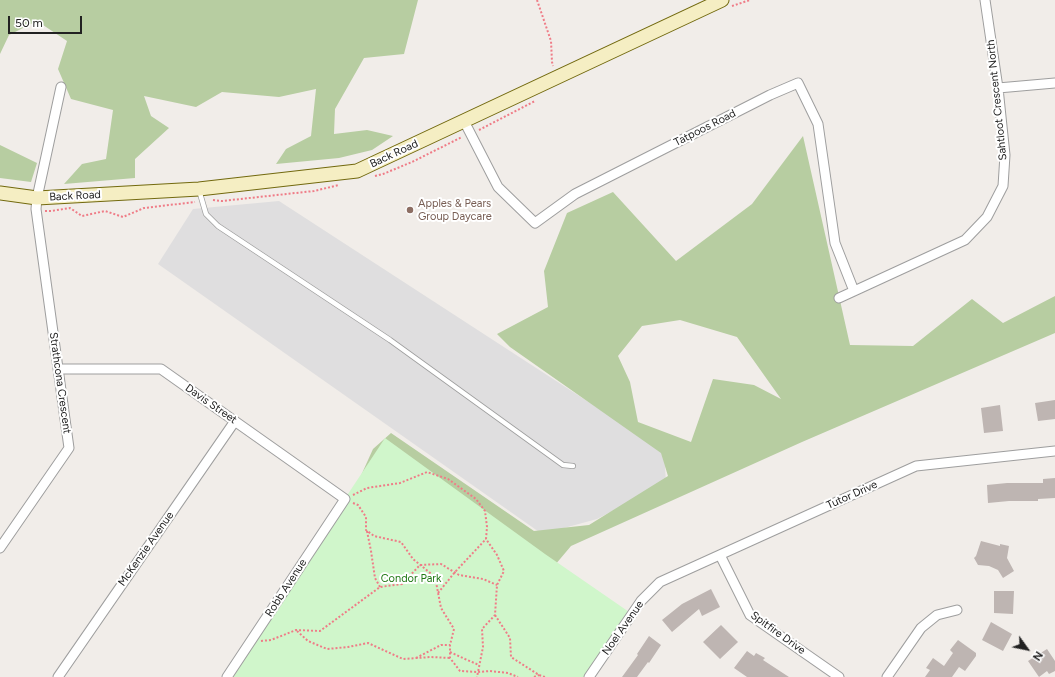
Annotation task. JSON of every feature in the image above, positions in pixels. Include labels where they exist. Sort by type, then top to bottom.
[{"type":"street","name":"Back Road","points":[[0,193],[37,198],[199,189],[357,171],[722,0]]},
{"type":"street","name":"Sahtloot Crescent North","points":[[838,298],[965,240],[987,217],[1002,186],[1005,155],[998,88],[985,0]]},
{"type":"street","name":"Tatpoos Road","points":[[464,121],[498,187],[535,223],[575,194],[770,95],[798,83],[818,124],[835,243],[854,291]]},
{"type":"street","points":[[998,88],[1055,83]]},
{"type":"street","name":"Strathcona Crescent","points":[[0,548],[69,448],[36,209],[37,198],[61,86]]},
{"type":"street","name":"Davis Street","points":[[58,369],[161,369],[345,499]]},
{"type":"street","name":"McKenzie Avenue","points":[[58,677],[235,422]]},
{"type":"street","name":"Tutor Drive","points":[[660,582],[916,466],[1055,451]]},
{"type":"street","name":"Robb Avenue","points":[[227,677],[345,499]]},
{"type":"street","name":"Spitfire Drive","points":[[720,555],[750,615],[839,677]]},
{"type":"street","name":"Noel Avenue","points":[[589,677],[641,601],[660,582]]},
{"type":"street","points":[[887,677],[921,628],[938,615],[957,610]]},
{"type":"lane","points":[[199,189],[206,214],[218,226],[390,340],[563,465],[573,466]]},
{"type":"path","points":[[537,0],[551,41],[552,62],[557,77]]},
{"type":"path","points":[[345,499],[367,488],[400,483],[427,472],[448,479],[476,499],[485,511],[488,527],[486,539],[455,572],[438,593]]},
{"type":"path","points":[[345,499],[358,505],[366,517],[366,530],[375,578],[380,587]]},
{"type":"path","points":[[366,530],[374,536],[400,542],[413,559],[435,577],[441,608],[454,629],[450,644],[450,658],[460,671],[508,672],[518,677]]},
{"type":"path","points":[[486,539],[497,555],[504,571],[497,585],[495,615],[510,638],[511,657],[539,675],[545,677]]},
{"type":"path","points":[[250,642],[271,640],[296,630],[320,630],[380,587],[402,584],[420,565],[441,564],[459,575],[483,579],[497,585]]},
{"type":"path","points":[[477,677],[482,647],[482,629],[495,615]]},
{"type":"path","points":[[296,630],[308,641],[327,649],[368,643],[402,659],[431,657],[450,658]]},
{"type":"path","points":[[415,658],[441,644],[450,644]]},
{"type":"path","points":[[450,652],[479,665]]},
{"type":"path","points":[[534,677],[539,675]]},
{"type":"shaded area","points":[[279,201],[664,451],[666,483],[597,519],[542,534],[158,264],[193,209]]},
{"type":"green space","points":[[0,0],[418,0],[404,54],[364,58],[335,109],[334,134],[367,130],[393,136],[372,150],[339,158],[276,164],[286,149],[311,136],[316,89],[279,97],[222,92],[196,107],[144,96],[151,116],[169,128],[135,159],[135,178],[64,184],[82,164],[106,159],[113,110],[71,99],[58,69],[67,41],[37,21],[9,35],[0,54]]},
{"type":"green space","points":[[803,136],[850,345],[913,346],[972,299],[1003,323],[1055,296],[1055,333],[802,442],[571,546],[555,565],[243,677],[354,491],[373,449],[391,433],[534,531],[589,525],[668,476],[661,453],[510,347],[497,334],[548,307],[544,271],[567,213],[613,192],[676,261],[752,204]],"holes":[[[680,320],[737,337],[781,399],[754,385],[713,379],[691,442],[638,422],[630,382],[618,356],[642,326]]]},
{"type":"green space","points":[[0,145],[37,163],[31,182],[0,178]]},
{"type":"green space","name":"Condor Park","points":[[385,438],[545,554],[632,614],[589,677],[227,677]]},
{"type":"building","points":[[1055,400],[1055,419],[1038,421],[1035,403]]},
{"type":"building","points":[[1000,405],[1003,431],[984,433],[981,408]]},
{"type":"building","points":[[1055,478],[1055,498],[1038,499],[1038,501],[988,503],[987,485],[1007,483],[1043,483],[1043,479]]},
{"type":"building","points":[[981,541],[1000,546],[1000,544],[1009,546],[1007,558],[1014,571],[1003,578],[998,570],[989,566],[978,565],[974,558]]},
{"type":"building","points":[[711,589],[720,607],[702,616],[699,609],[672,632],[662,620],[682,604]]},
{"type":"building","points":[[994,591],[1014,591],[1013,614],[994,613]]},
{"type":"building","points":[[991,622],[1012,634],[1003,651],[982,640]]},
{"type":"building","points":[[721,625],[738,642],[720,659],[703,642]]},
{"type":"building","points":[[649,636],[661,645],[637,677],[622,677],[638,655],[637,654]]},
{"type":"building","points":[[958,640],[976,653],[976,656],[965,671],[959,667],[952,677],[925,677],[930,670],[926,668],[933,658],[944,666],[953,653],[950,650]]},
{"type":"building","points":[[1047,649],[1055,661],[1055,671],[1049,674],[1047,671],[1039,677],[1028,661]]},
{"type":"building","points":[[747,651],[754,656],[756,653],[765,658],[763,660],[789,677],[747,677],[734,668]]},
{"type":"place","name":"Apples & Pears Group Daycare","points":[[410,210]]}]
